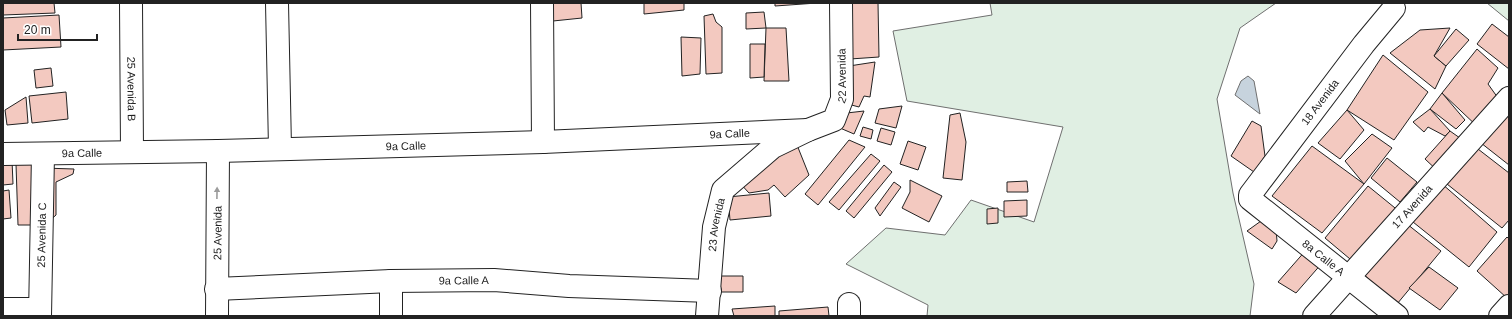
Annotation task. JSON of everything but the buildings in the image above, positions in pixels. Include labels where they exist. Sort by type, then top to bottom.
[{"type":"street","name":"25 Avenida B","points":[[131,3],[132,151]]},
{"type":"street","points":[[277,3],[280,148]]},
{"type":"street","points":[[542,3],[542,142]]},
{"type":"street","name":"22 Avenida","points":[[808,130],[834,120],[842,99],[841,3]]},
{"type":"street","name":"18 Avenida","points":[[1250,198],[1250,195],[1266,173],[1364,44],[1394,8]]},
{"type":"street","name":"17 Avenida","points":[[1314,316],[1348,276],[1509,98]]},
{"type":"street","name":"9a Calle","points":[[3,154],[218,151],[280,148],[542,142],[808,130]]},
{"type":"street","name":"23 Avenida","points":[[708,316],[714,227],[723,190],[773,147],[808,130]]},
{"type":"street","name":"25 Avenida","points":[[217,316],[218,151]]},
{"type":"street","name":"25 Avenida C","points":[[40,313],[43,154]]},
{"type":"street","name":"8a Calle A","points":[[1250,198],[1397,316]]},
{"type":"street","name":"9a Calle A","points":[[216,289],[391,281],[494,280],[569,286],[710,291]]},
{"type":"street","points":[[391,281],[391,316]]},
{"type":"street","points":[[1500,316],[1509,306]]},
{"type":"street","points":[[3,309],[40,313]]},
{"type":"green space","points":[[990,3],[1276,3],[1240,28],[1217,99],[1233,193],[1254,284],[1250,316],[927,316],[928,305],[846,264],[886,228],[945,235],[971,200],[1034,222],[1063,127],[907,101],[893,31],[992,15]]},
{"type":"green space","points":[[1487,3],[1509,3],[1509,21]]},
{"type":"shaded area","points":[[1248,76],[1254,81],[1260,114],[1235,95],[1241,81]]}]
